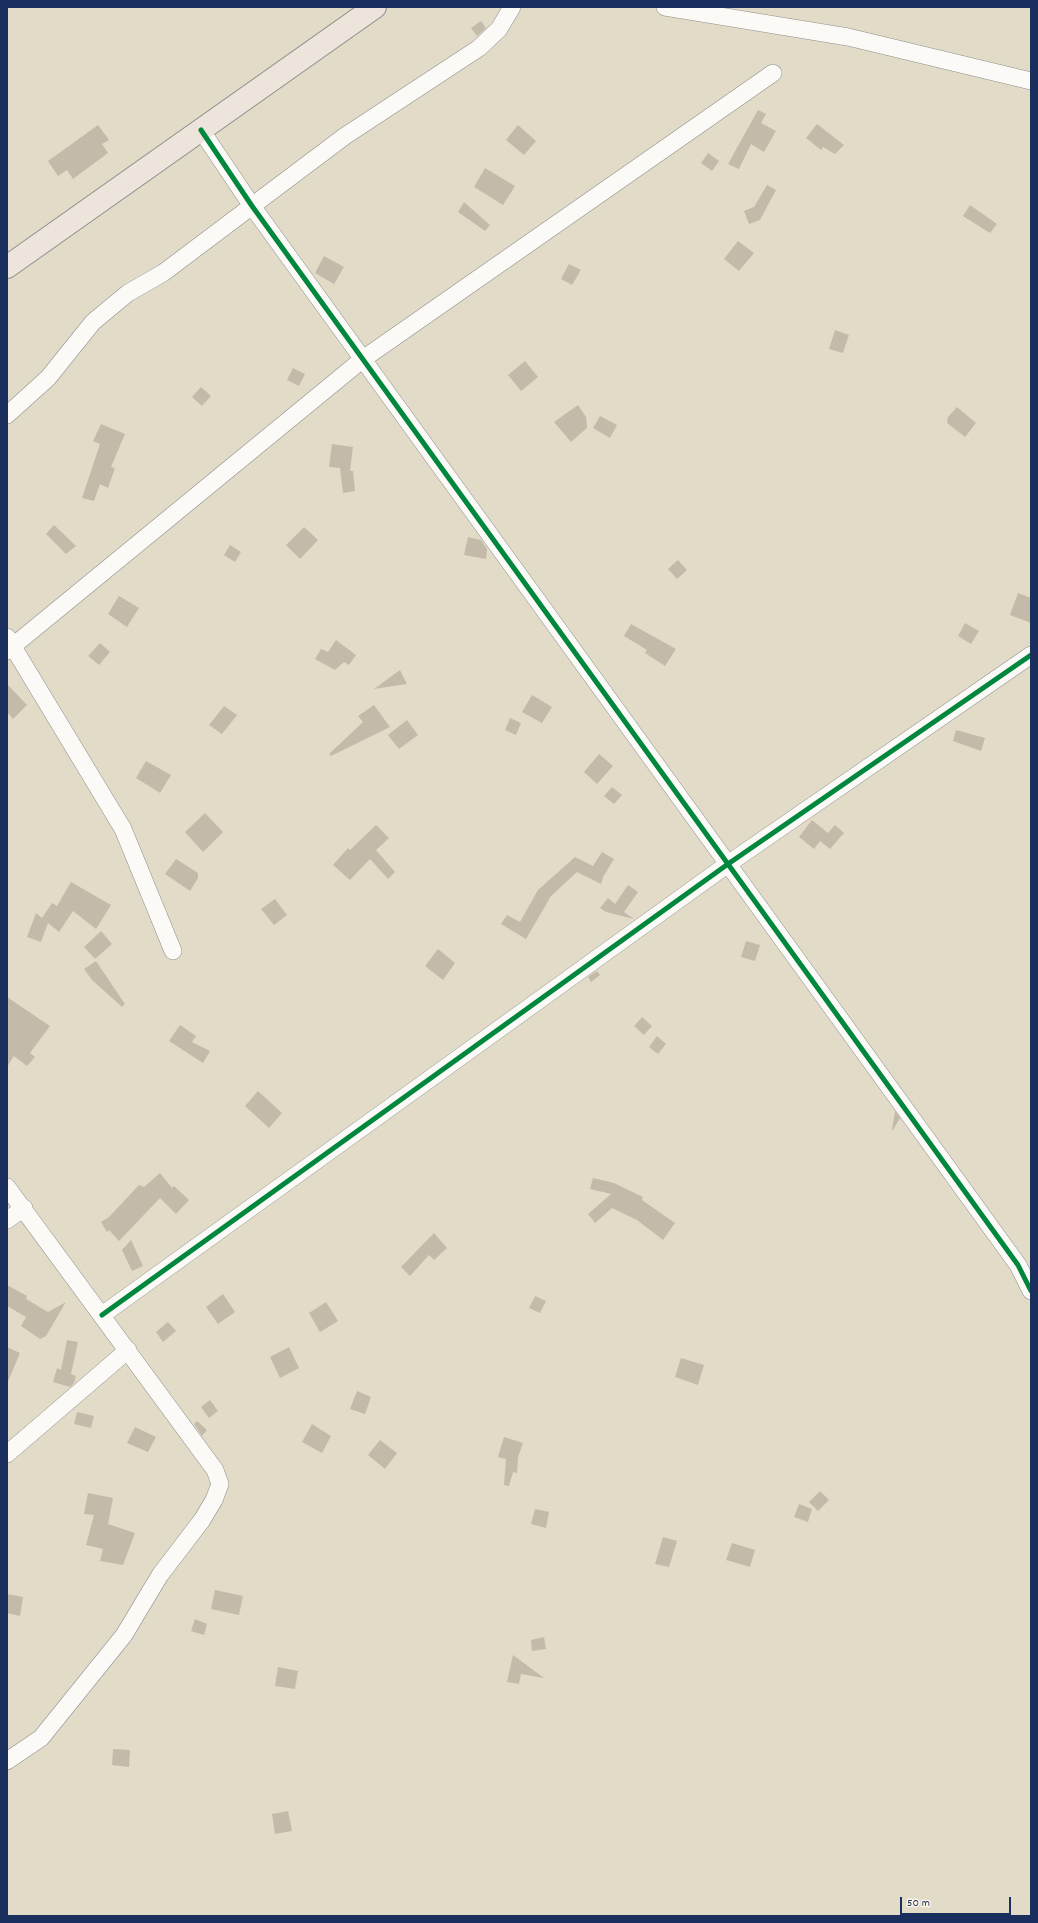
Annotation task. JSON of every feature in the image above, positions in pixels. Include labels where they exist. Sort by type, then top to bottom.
[{"type":"main road","points":[[7,267],[375,7]]},
{"type":"street","points":[[7,416],[48,378],[93,322],[128,293],[163,273],[345,136],[479,48],[499,29],[512,7]]},
{"type":"street","points":[[665,7],[848,37],[1031,81]]},
{"type":"street","points":[[173,951],[123,829],[9,645],[363,359],[773,73]]},
{"type":"street","points":[[201,130],[252,206],[1018,1264],[1031,1291]]},
{"type":"street","points":[[102,1315],[728,864],[1031,655]]},
{"type":"street","points":[[7,1187],[24,1208],[215,1470],[220,1484],[214,1500],[202,1520],[160,1576],[124,1635],[41,1738],[7,1761]]},
{"type":"street","points":[[7,1220],[24,1208]]},
{"type":"street","points":[[7,1454],[128,1350]]},
{"type":"building","points":[[481,21],[486,28],[477,36],[471,28]]},
{"type":"building","points":[[758,110],[766,114],[761,123],[776,131],[764,152],[751,144],[739,169],[728,164]]},
{"type":"building","points":[[817,124],[844,145],[835,154],[823,147],[821,150],[806,138]]},
{"type":"building","points":[[98,125],[109,140],[102,144],[108,153],[73,179],[67,170],[58,176],[48,161]]},
{"type":"building","points":[[518,125],[536,141],[524,155],[506,140]]},
{"type":"building","points":[[708,153],[719,161],[712,171],[701,163]]},
{"type":"building","points":[[485,168],[515,186],[503,205],[474,187]]},
{"type":"building","points":[[767,185],[776,190],[760,220],[749,224],[744,211],[754,207]]},
{"type":"building","points":[[464,202],[490,225],[485,231],[458,212]]},
{"type":"building","points":[[970,205],[997,224],[990,233],[963,216]]},
{"type":"building","points":[[738,241],[754,253],[739,271],[724,259]]},
{"type":"building","points":[[324,256],[344,267],[334,284],[315,273]]},
{"type":"building","points":[[569,264],[581,270],[572,285],[561,279]]},
{"type":"building","points":[[835,330],[849,335],[843,353],[829,349]]},
{"type":"building","points":[[525,361],[538,377],[521,391],[508,375]]},
{"type":"building","points":[[293,368],[305,374],[299,386],[287,380]]},
{"type":"building","points":[[201,387],[211,396],[202,406],[192,397]]},
{"type":"building","points":[[578,405],[586,417],[587,428],[571,442],[554,422]]},
{"type":"building","points":[[957,407],[976,423],[965,437],[947,423],[948,417]]},
{"type":"building","points":[[600,416],[617,425],[610,438],[593,428]]},
{"type":"building","points":[[101,424],[125,434],[111,467],[115,468],[108,488],[100,484],[94,501],[82,498],[100,444],[93,441]]},
{"type":"building","points":[[332,444],[353,447],[350,471],[353,471],[355,491],[343,493],[340,468],[329,467]]},
{"type":"building","points":[[54,525],[76,546],[66,554],[46,534]]},
{"type":"building","points":[[304,527],[318,540],[300,559],[286,545]]},
{"type":"building","points":[[468,537],[481,540],[487,549],[486,559],[464,555]]},
{"type":"building","points":[[230,545],[241,552],[235,562],[224,555]]},
{"type":"building","points":[[678,560],[687,570],[677,579],[668,569]]},
{"type":"building","points":[[1018,593],[1031,598],[1031,623],[1010,615]]},
{"type":"building","points":[[119,596],[139,608],[127,627],[108,614]]},
{"type":"building","points":[[965,623],[979,631],[971,644],[958,636]]},
{"type":"building","points":[[631,624],[676,649],[665,666],[645,653],[647,650],[624,636]]},
{"type":"building","points":[[336,640],[356,655],[349,665],[344,662],[335,670],[315,659],[321,649],[328,652]]},
{"type":"building","points":[[100,643],[110,652],[99,665],[88,656]]},
{"type":"building","points":[[400,670],[407,684],[374,689]]},
{"type":"building","points":[[7,684],[27,705],[13,719],[7,712]]},
{"type":"building","points":[[532,695],[552,707],[542,723],[522,712]]},
{"type":"building","points":[[374,705],[390,727],[331,756],[329,754],[363,722],[358,716]]},
{"type":"building","points":[[224,706],[237,715],[222,734],[209,725]]},
{"type":"building","points":[[510,718],[521,723],[516,735],[505,730]]},
{"type":"building","points":[[407,720],[418,735],[399,749],[388,735]]},
{"type":"building","points":[[956,730],[985,738],[981,751],[953,741]]},
{"type":"building","points":[[599,754],[613,766],[597,784],[584,772]]},
{"type":"building","points":[[146,761],[171,775],[160,793],[136,778]]},
{"type":"building","points":[[612,787],[622,795],[614,804],[604,796]]},
{"type":"building","points":[[205,813],[223,832],[203,852],[185,832]]},
{"type":"building","points":[[812,820],[828,833],[835,825],[844,833],[830,849],[820,841],[814,849],[799,837]]},
{"type":"building","points":[[376,825],[389,838],[376,850],[395,872],[388,879],[370,859],[350,880],[333,865],[348,848],[350,850]]},
{"type":"building","points":[[602,852],[614,859],[603,877],[601,884],[577,872],[551,896],[526,939],[501,924],[507,915],[520,922],[538,890],[575,857],[593,866]]},
{"type":"building","points":[[176,859],[198,873],[198,878],[190,891],[165,874]]},
{"type":"building","points":[[71,882],[111,905],[96,929],[73,911],[59,932],[48,923],[41,942],[27,937],[36,913],[42,918],[52,903],[57,906]]},
{"type":"building","points":[[628,885],[638,892],[624,912],[634,919],[606,912],[600,908],[608,898],[615,904]]},
{"type":"building","points":[[275,899],[287,915],[274,925],[261,909]]},
{"type":"building","points":[[101,931],[112,944],[95,959],[84,947]]},
{"type":"building","points":[[746,941],[760,945],[755,961],[741,957]]},
{"type":"building","points":[[438,949],[455,963],[443,980],[425,966]]},
{"type":"building","points":[[96,961],[125,1004],[122,1007],[92,980],[84,969]]},
{"type":"building","points":[[597,971],[600,975],[591,982],[588,977]]},
{"type":"building","points":[[7,997],[50,1026],[30,1053],[35,1057],[27,1066],[14,1056],[7,1067]]},
{"type":"building","points":[[642,1017],[652,1026],[644,1035],[634,1026]]},
{"type":"building","points":[[180,1025],[196,1036],[192,1042],[210,1051],[203,1063],[169,1041]]},
{"type":"building","points":[[657,1036],[666,1044],[658,1054],[649,1047]]},
{"type":"building","points":[[258,1091],[282,1113],[269,1128],[245,1106]]},
{"type":"building","points":[[895,1111],[900,1118],[892,1130]]},
{"type":"building","points":[[160,1173],[172,1188],[174,1186],[189,1200],[176,1214],[160,1198],[119,1241],[109,1230],[107,1232],[101,1222],[109,1217],[139,1185],[144,1187]]},
{"type":"building","points":[[593,1178],[614,1183],[643,1197],[642,1200],[675,1223],[663,1240],[637,1220],[612,1208],[595,1223],[588,1214],[611,1194],[590,1189]]},
{"type":"building","points":[[434,1233],[447,1248],[434,1260],[429,1255],[410,1276],[401,1267]]},
{"type":"building","points":[[131,1240],[143,1266],[132,1271],[122,1250]]},
{"type":"building","points":[[7,1285],[27,1296],[26,1299],[48,1312],[66,1302],[46,1336],[40,1339],[21,1326],[26,1317],[7,1306]]},
{"type":"building","points":[[223,1294],[235,1312],[218,1324],[206,1307]]},
{"type":"building","points":[[535,1296],[546,1301],[540,1313],[529,1308]]},
{"type":"building","points":[[326,1302],[338,1321],[320,1332],[309,1313]]},
{"type":"building","points":[[168,1322],[176,1331],[163,1342],[156,1332]]},
{"type":"building","points":[[67,1340],[78,1342],[71,1374],[76,1376],[74,1383],[70,1387],[53,1382],[57,1368],[61,1370]]},
{"type":"building","points":[[7,1347],[20,1353],[7,1384]]},
{"type":"building","points":[[289,1347],[299,1368],[280,1378],[270,1357]]},
{"type":"building","points":[[681,1358],[704,1365],[698,1385],[675,1377]]},
{"type":"building","points":[[357,1391],[371,1397],[365,1414],[350,1409]]},
{"type":"building","points":[[210,1400],[218,1411],[209,1418],[201,1407]]},
{"type":"building","points":[[77,1412],[94,1416],[91,1428],[74,1424]]},
{"type":"building","points":[[197,1421],[207,1430],[202,1436],[194,1424]]},
{"type":"building","points":[[312,1424],[331,1436],[322,1453],[302,1442]]},
{"type":"building","points":[[135,1427],[156,1437],[148,1452],[127,1443]]},
{"type":"building","points":[[504,1437],[523,1443],[518,1457],[517,1473],[513,1472],[509,1486],[504,1485],[506,1459],[498,1457]]},
{"type":"building","points":[[380,1440],[397,1453],[385,1469],[368,1455]]},
{"type":"building","points":[[820,1491],[829,1500],[818,1511],[809,1502]]},
{"type":"building","points":[[88,1493],[113,1498],[108,1524],[135,1533],[123,1565],[100,1561],[103,1549],[86,1545],[94,1515],[84,1514]]},
{"type":"building","points":[[799,1504],[812,1509],[808,1522],[794,1517]]},
{"type":"building","points":[[535,1509],[549,1512],[546,1528],[531,1524]]},
{"type":"building","points":[[663,1537],[677,1541],[669,1567],[655,1564]]},
{"type":"building","points":[[732,1543],[755,1550],[750,1567],[726,1560]]},
{"type":"building","points":[[215,1590],[243,1596],[239,1615],[211,1609]]},
{"type":"building","points":[[7,1594],[23,1597],[20,1616],[7,1613]]},
{"type":"building","points":[[195,1619],[207,1624],[204,1635],[191,1631]]},
{"type":"building","points":[[544,1637],[546,1649],[532,1651],[531,1640]]},
{"type":"building","points":[[513,1655],[544,1678],[521,1674],[519,1684],[507,1682]]},
{"type":"building","points":[[278,1667],[298,1671],[295,1689],[275,1686]]},
{"type":"building","points":[[113,1749],[130,1750],[129,1767],[112,1765]]},
{"type":"building","points":[[288,1811],[292,1831],[275,1834],[272,1814]]},
{"type":"cycle path","points":[[201,130],[252,206],[1018,1265],[1031,1291]]},
{"type":"cycle path","points":[[102,1315],[728,864],[1031,655]]}]
